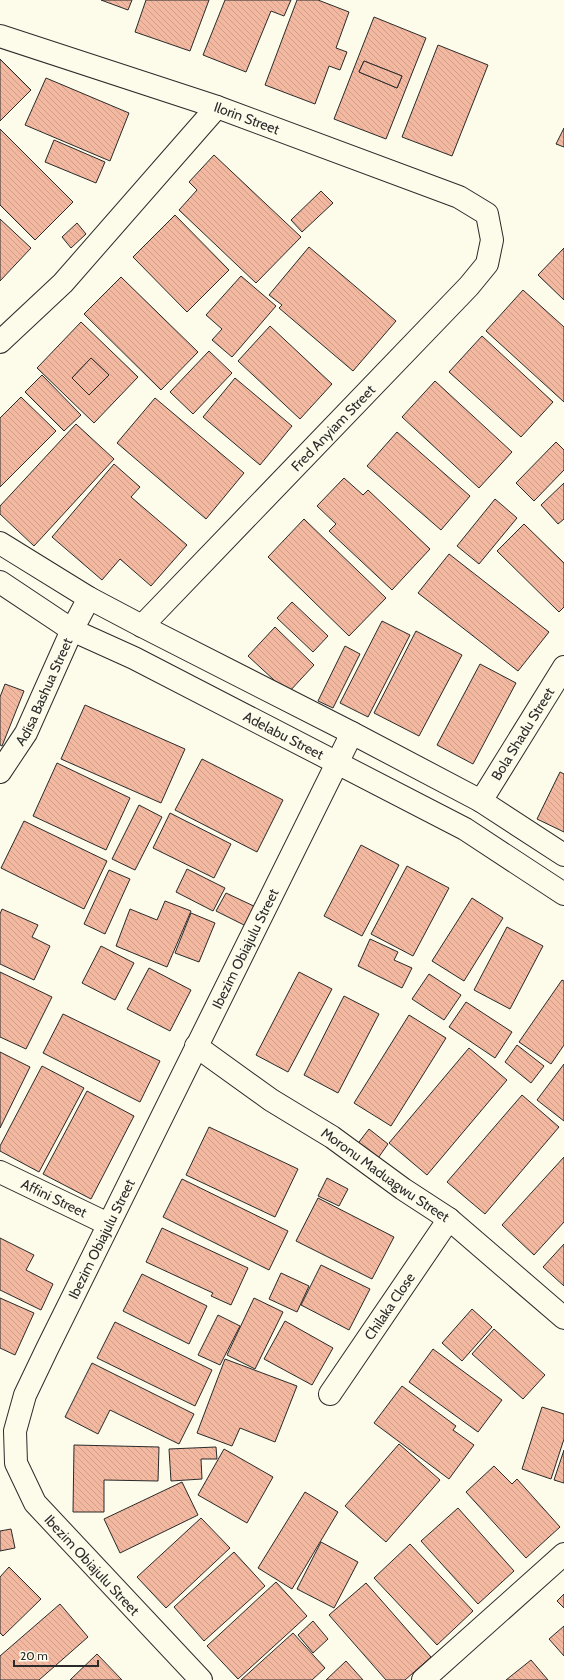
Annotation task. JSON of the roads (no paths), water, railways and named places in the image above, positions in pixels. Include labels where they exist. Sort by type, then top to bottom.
[{"type":"street","name":"Ilorin Street","points":[[0,36],[217,107],[459,198],[487,214]]},
{"type":"street","points":[[0,342],[63,283],[217,107]]},
{"type":"street","name":"Fred Anyiam Street","points":[[142,626],[469,286],[487,264],[492,240],[487,214]]},
{"type":"street","points":[[0,543],[89,598],[481,801],[564,855]]},
{"type":"street","name":"Adelabu Street","points":[[0,582],[72,630],[134,658],[464,830],[564,894]]},
{"type":"street","name":"Adisa Bashua Street","points":[[0,772],[26,733],[72,630],[89,598]]},
{"type":"street","name":"Bola Shadu Street","points":[[481,801],[564,667]]},
{"type":"street","name":"Ibezim Obiajulu Street","points":[[201,1680],[35,1503],[16,1463],[14,1431],[25,1395],[108,1224],[338,764],[352,733]]},
{"type":"street","name":"Moronu Maduagwu Street","points":[[196,1046],[271,1100],[332,1137],[403,1189],[449,1219],[564,1318]]},
{"type":"street","name":"Affini Street","points":[[0,1172],[108,1224]]},
{"type":"street","name":"Chilaka Close","points":[[330,1394],[449,1219]]},
{"type":"street","points":[[423,1680],[564,1554]]}]
